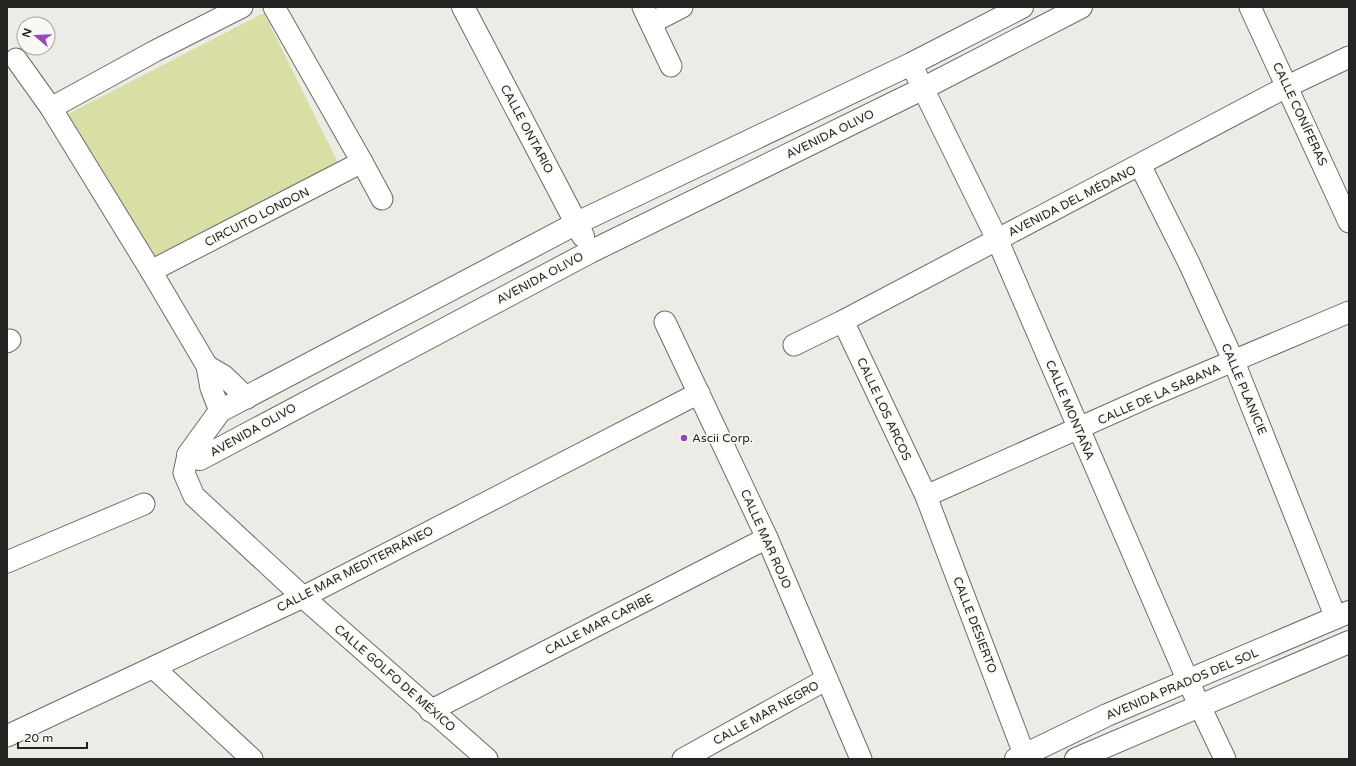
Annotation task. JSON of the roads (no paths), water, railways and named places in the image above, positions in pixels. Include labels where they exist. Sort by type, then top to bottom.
[{"type":"street","points":[[51,108],[155,51],[242,7]]},
{"type":"street","points":[[274,7],[382,199]]},
{"type":"street","name":"CALLE ONTARIO","points":[[463,7],[577,223],[590,252]]},
{"type":"street","points":[[671,66],[646,15],[682,7]]},
{"type":"street","name":"AVENIDA OLIVO","points":[[1022,7],[911,64],[577,223],[220,411],[188,455],[200,459],[590,252],[922,89],[1081,7]]},
{"type":"street","name":"CALLE CONÍFERAS","points":[[1250,7],[1288,86],[1349,222]]},
{"type":"street","name":"AVENIDA DEL MÉDANO","points":[[794,344],[843,321],[1288,86],[1349,57]]},
{"type":"street","points":[[16,59],[51,108],[152,271],[207,366],[211,388],[234,440]]},
{"type":"street","name":"CALLE MONTAÑA","points":[[911,64],[997,240],[1188,681],[1225,759]]},
{"type":"street","name":"CIRCUITO LONDON","points":[[152,271],[362,162]]},
{"type":"street","name":"CALLE PLANICIE","points":[[1140,165],[1189,263],[1234,362],[1283,483],[1343,615]]},
{"type":"street","name":"CALLE DE LA SABANA","points":[[926,496],[1078,430],[1155,394],[1234,362],[1349,312]]},
{"type":"street","name":"CALLE LOS ARCOS","points":[[843,321],[926,496]]},
{"type":"street","name":"CALLE MAR ROJO","points":[[665,322],[767,538],[861,759]]},
{"type":"street","points":[[207,366],[224,376],[247,398],[262,425]]},
{"type":"street","name":"CALLE MAR MEDITERRÁNEO","points":[[7,736],[303,597],[699,393]]},
{"type":"street","name":"CALLE GOLFO DE MÉXICO","points":[[188,455],[184,473],[194,496],[303,597],[487,759]]},
{"type":"street","name":"CALLE DESIERTO","points":[[926,496],[1020,757]]},
{"type":"street","points":[[7,562],[144,504]]},
{"type":"street","name":"CALLE MAR CARIBE","points":[[430,710],[767,538]]},
{"type":"street","name":"AVENIDA PRADOS DEL SOL","points":[[1020,757],[1107,715],[1343,615]]},
{"type":"street","points":[[1076,759],[1349,642]]},
{"type":"street","points":[[154,668],[252,759]]},
{"type":"street","name":"CALLE MAR NEGRO","points":[[683,759],[827,679]]},
{"type":"place","name":"Ascii Corp.","points":[[684,438]]}]
